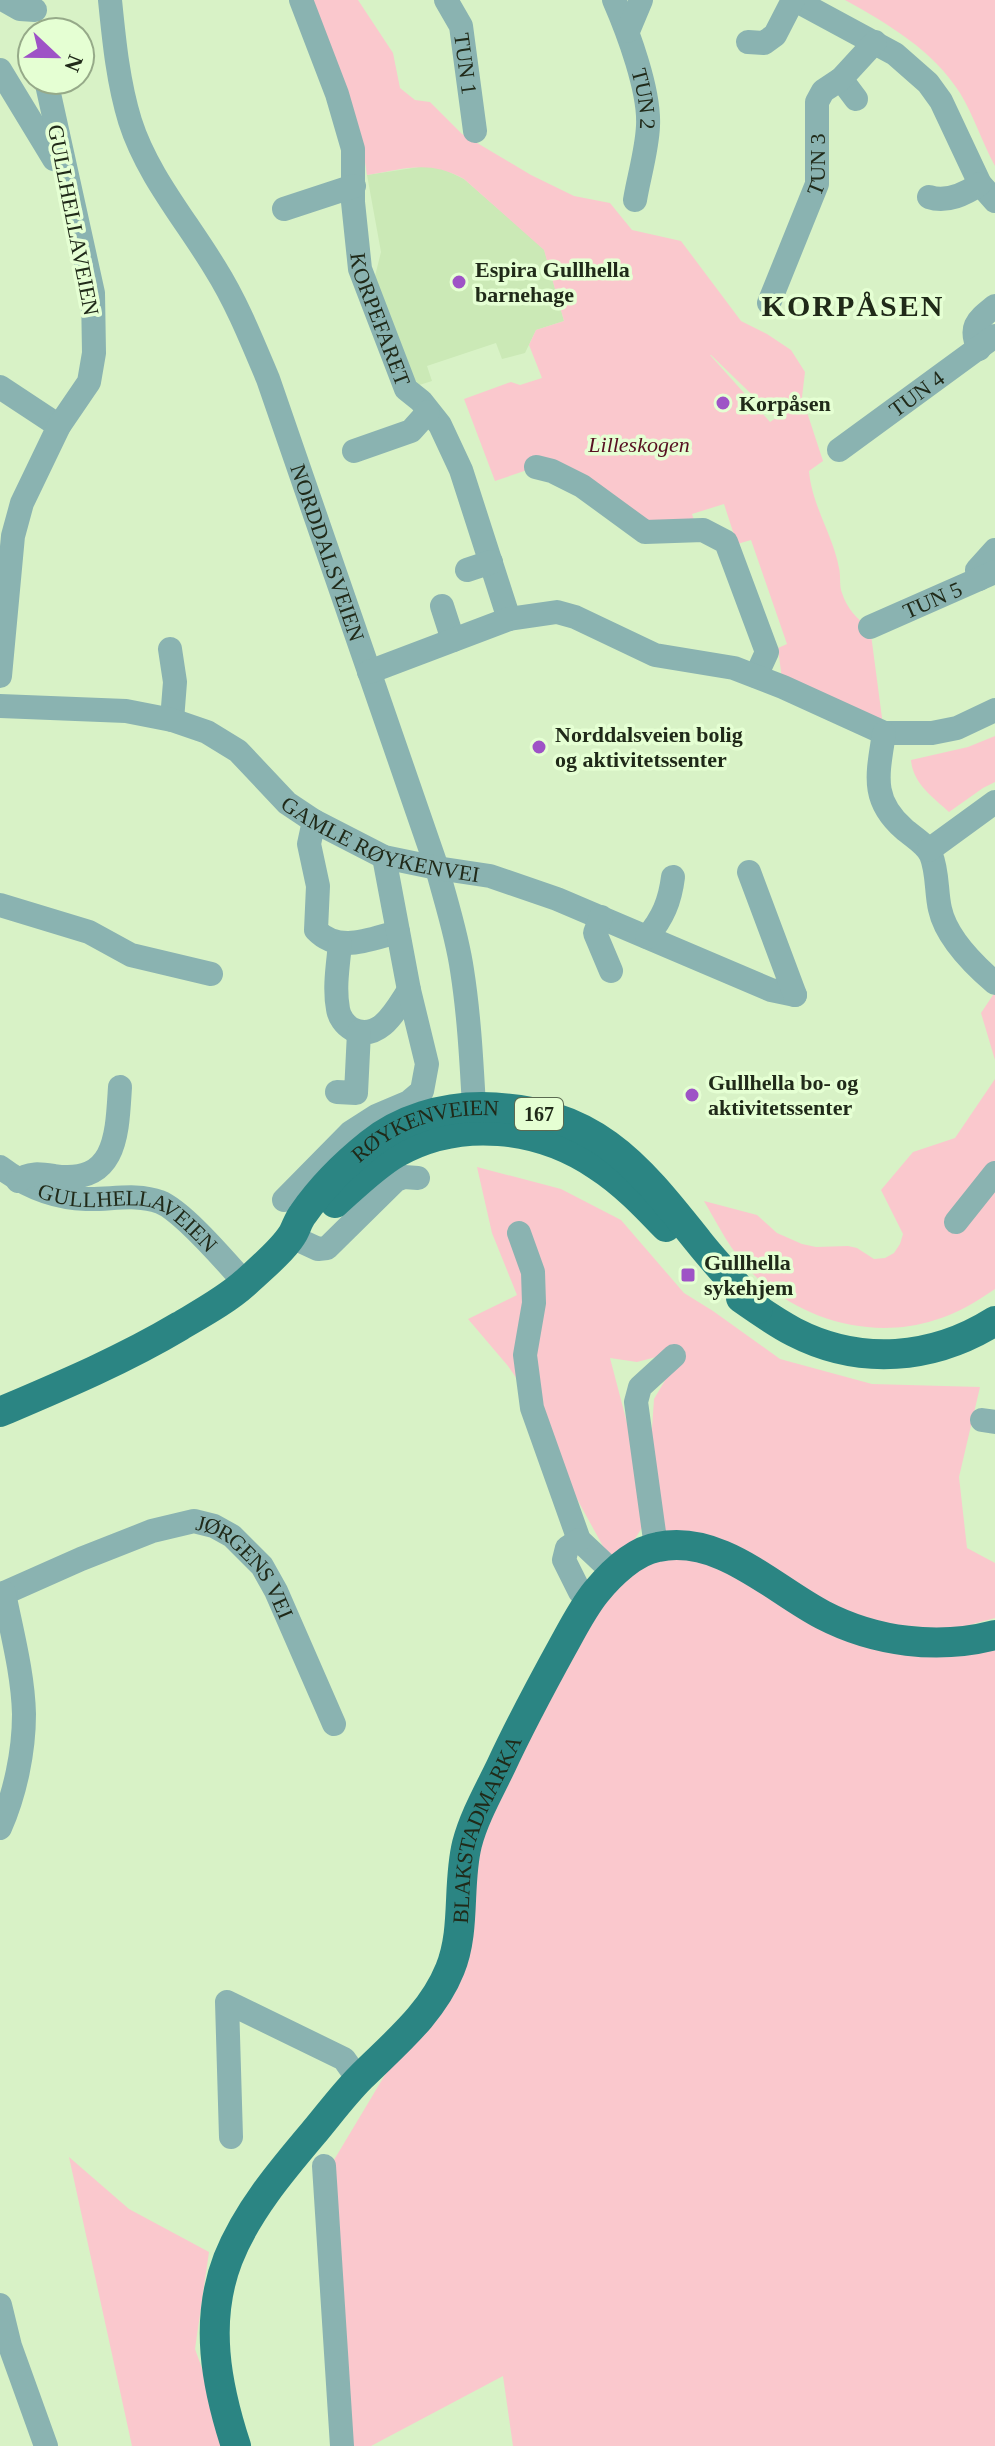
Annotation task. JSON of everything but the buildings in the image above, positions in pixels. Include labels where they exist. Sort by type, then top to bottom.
[{"type":"main road","name":"RØYKENVEIEN","points":[[0,1412],[142,1348],[207,1310],[245,1283],[292,1237],[302,1215],[329,1183],[372,1143],[394,1128],[422,1116],[475,1118],[523,1110],[592,1134],[620,1152],[650,1181],[758,1309],[796,1333],[824,1344],[867,1353],[899,1355],[929,1351],[995,1321]]},
{"type":"main road","points":[[656,1547],[681,1546],[724,1555],[820,1613],[845,1626],[873,1635],[936,1643],[964,1642],[995,1635]]},
{"type":"main road","name":"BLAKSTADMARKA","points":[[236,2446],[217,2377],[214,2349],[220,2289],[228,2261],[250,2216],[287,2165],[358,2079],[419,2020],[436,1997],[457,1947],[468,1843],[476,1819],[531,1702],[595,1593],[614,1573],[656,1547]]},
{"type":"street","points":[[4,0],[36,14]]},
{"type":"street","name":"NORDDALSVEIEN","points":[[110,0],[116,54],[130,121],[142,152],[163,190],[217,271],[252,339],[437,868],[453,921],[463,972],[475,1118]]},
{"type":"street","name":"KORPEFARET","points":[[301,0],[337,94],[353,149],[359,190],[356,243],[377,345],[406,389],[427,400],[440,425],[461,470],[509,619]]},
{"type":"street","name":"TUN 1","points":[[446,0],[461,26],[475,131]]},
{"type":"street","name":"TUN 2","points":[[614,0],[628,31],[642,82],[649,124],[635,200]]},
{"type":"street","points":[[628,31],[641,0]]},
{"type":"street","points":[[748,42],[764,43],[775,35],[794,0],[895,54],[928,83],[941,101],[988,193],[966,193],[937,199],[929,197]]},
{"type":"street","name":"TUN 3","points":[[769,303],[817,184],[817,102],[823,91],[841,79],[875,42]]},
{"type":"street","points":[[0,70],[54,159],[65,161]]},
{"type":"street","points":[[841,79],[856,99]]},
{"type":"street","name":"GULLHELLAVEIEN","points":[[0,676],[13,536],[22,503],[59,426],[89,382],[94,353],[93,293],[50,96]]},
{"type":"street","points":[[284,209],[359,190]]},
{"type":"street","points":[[987,342],[974,338],[975,327],[978,320],[995,306]]},
{"type":"street","name":"TUN 4","points":[[839,450],[987,342]]},
{"type":"street","points":[[0,387],[59,426]]},
{"type":"street","points":[[354,451],[411,431],[427,400]]},
{"type":"street","points":[[536,467],[552,471],[582,486],[645,532],[703,530],[726,542],[767,652],[756,676]]},
{"type":"street","points":[[987,575],[977,570],[995,550]]},
{"type":"street","points":[[467,570],[491,562]]},
{"type":"street","name":"TUN 5","points":[[870,627],[987,575]]},
{"type":"street","points":[[442,606],[453,640]]},
{"type":"street","points":[[369,672],[509,619],[557,612],[575,617],[655,655],[734,668],[756,676],[884,733],[932,733],[957,728],[995,710]]},
{"type":"street","points":[[170,649],[175,682],[172,720]]},
{"type":"street","name":"GAMLE RØYKENVEI","points":[[0,706],[126,711],[172,720],[207,732],[238,751],[287,803],[314,821],[384,857],[490,876],[557,899],[771,990],[795,995],[749,872]]},
{"type":"street","points":[[884,733],[878,774],[889,816],[929,850],[941,913],[955,941],[995,983]]},
{"type":"street","points":[[929,850],[995,802]]},
{"type":"street","points":[[314,821],[309,844],[318,886],[316,930],[324,939],[340,944],[353,944],[398,932]]},
{"type":"street","points":[[284,1200],[351,1132],[376,1116],[409,1102],[422,1091],[427,1064],[409,990],[384,857]]},
{"type":"street","points":[[647,937],[665,911],[673,877]]},
{"type":"street","points":[[0,905],[89,932],[131,955],[211,974]]},
{"type":"street","points":[[601,917],[595,933],[611,971]]},
{"type":"street","points":[[340,944],[338,1012],[348,1026],[359,1032],[373,1031],[388,1021],[409,990]]},
{"type":"street","points":[[337,1092],[356,1093],[359,1032]]},
{"type":"street","points":[[9,1174],[83,1175],[104,1164],[113,1145],[120,1087]]},
{"type":"street","points":[[956,1222],[995,1173]]},
{"type":"street","name":"GULLHELLAVEIEN","points":[[9,1174],[48,1193],[85,1199],[129,1197],[160,1202],[175,1211],[207,1241],[245,1283]]},
{"type":"street","points":[[292,1237],[318,1249],[327,1248],[396,1180],[418,1178]]},
{"type":"street","points":[[519,1233],[533,1272],[534,1303],[525,1355],[532,1408],[579,1540],[614,1573]]},
{"type":"street","points":[[656,1547],[636,1402],[640,1387],[674,1356]]},
{"type":"street","name":"JØRGENS VEI","points":[[2,1594],[152,1531],[194,1521],[214,1526],[232,1536],[262,1566],[334,1724]]},
{"type":"street","points":[[579,1540],[567,1548],[564,1560],[580,1592]]},
{"type":"street","points":[[0,1828],[18,1770],[24,1716],[21,1679],[2,1594]]},
{"type":"street","points":[[231,2137],[227,2002],[344,2059],[358,2079]]},
{"type":"street","points":[[324,2166],[342,2446]]},
{"type":"street","points":[[0,2305],[10,2346],[46,2446]]},
{"type":"shaded area","points":[[426,166],[439,167],[464,179],[544,249],[564,321],[536,330],[525,353],[502,359],[496,343],[427,366],[432,381],[413,387],[374,280],[381,252],[367,175]]},
{"type":"green space","name":"Lilleskogen","points":[[313,0],[358,0],[393,53],[400,88],[415,100],[430,102],[462,134],[531,175],[574,196],[610,203],[632,230],[681,241],[741,321],[791,350],[805,372],[802,397],[823,461],[809,471],[811,484],[836,556],[844,598],[856,617],[870,627],[884,733],[783,687],[778,648],[787,644],[751,540],[737,544],[724,504],[692,514],[697,530],[645,532],[536,467],[495,481],[464,399],[511,382],[520,385],[542,378],[529,345],[536,330],[564,321],[544,250],[464,179],[451,173],[416,167],[367,175],[362,143]],"holes":[[[711,355],[776,418],[770,422]]]},
{"type":"green space","points":[[845,0],[995,0],[995,166],[960,93],[937,64],[893,29]]},
{"type":"green space","points":[[995,736],[995,782],[949,812],[925,789],[916,776],[911,760],[968,747]]},
{"type":"green space","points":[[995,992],[995,1060],[981,1013]]},
{"type":"green space","points":[[995,1079],[995,1289],[951,1314],[910,1326],[886,1328],[837,1322],[813,1314],[791,1303],[752,1273],[732,1248],[704,1201],[757,1215],[777,1233],[802,1244],[848,1246],[874,1259],[885,1258],[894,1253],[903,1234],[881,1190],[913,1152],[955,1138]]},
{"type":"green space","points":[[477,1167],[561,1189],[621,1220],[684,1293],[780,1359],[872,1384],[980,1387],[959,1477],[967,1548],[995,1563],[995,1618],[951,1630],[909,1632],[850,1616],[657,1532],[651,1444],[654,1399],[683,1350],[637,1362],[610,1358],[637,1461],[643,1526],[630,1547],[610,1559],[560,1468],[544,1418],[508,1366],[468,1319],[517,1295],[492,1233]]},
{"type":"green space","points":[[670,1544],[823,1619],[995,1633],[995,2446],[513,2446],[503,2376],[371,2446],[352,2446],[331,2165],[434,1993],[486,1801],[582,1607]]},
{"type":"green space","points":[[69,2157],[129,2209],[209,2252],[195,2349],[230,2446],[132,2446]]},
{"type":"place","name":"Espira Gullhella barnehage","points":[[459,282]]},
{"type":"place","name":"Korpåsen","points":[[723,403]]},
{"type":"place","name":"Norddalsveien bolig og aktivitetssenter","points":[[539,747]]},
{"type":"place","name":"Gullhella bo- og aktivitetssenter","points":[[692,1095]]},
{"type":"place","name":"Gullhella sykehjem","points":[[688,1275]]},
{"type":"district","name":"KORPÅSEN","points":[[853,306]]}]
